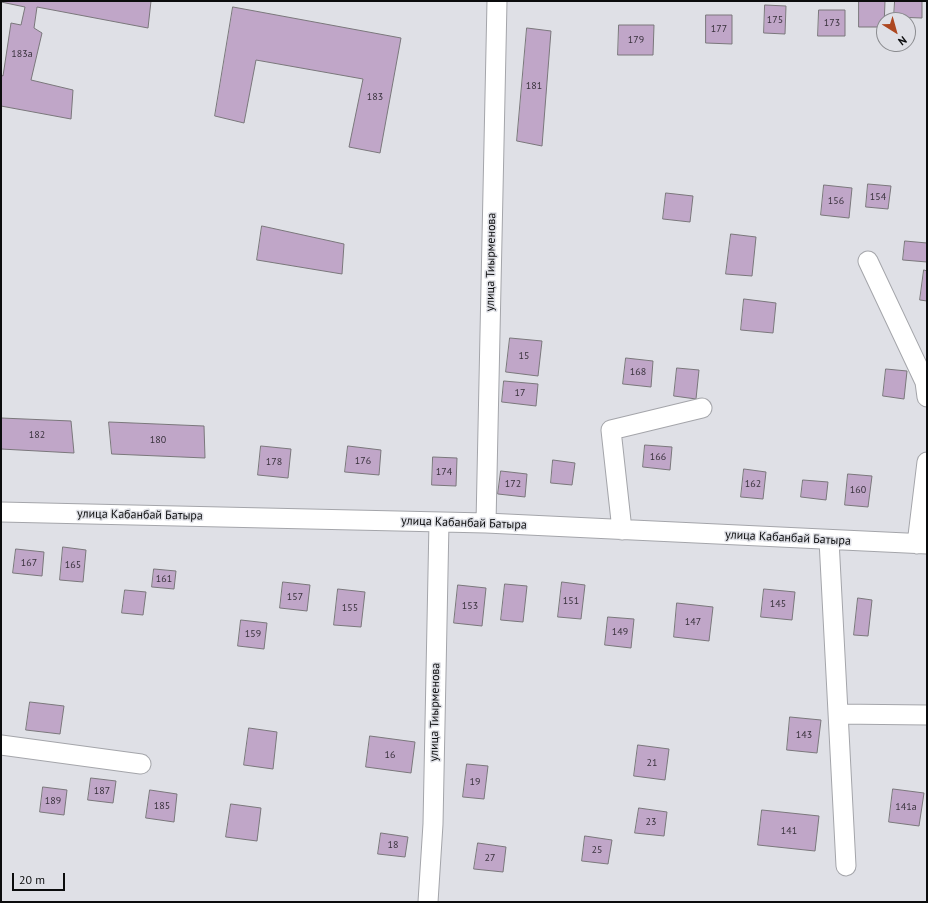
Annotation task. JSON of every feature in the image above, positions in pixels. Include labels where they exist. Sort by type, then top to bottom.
[{"type":"street","name":"улица Тиырменова","points":[[486,523],[497,1]]},
{"type":"street","points":[[868,261],[925,382],[927,397]]},
{"type":"street","points":[[622,530],[611,430],[702,408]]},
{"type":"street","points":[[922,544],[927,462]]},
{"type":"street","name":"улица Кабанбай Батыра","points":[[1,512],[486,523],[922,544]]},
{"type":"street","name":"улица Тиырменова","points":[[428,902],[433,824],[439,522]]},
{"type":"street","points":[[829,540],[846,866]]},
{"type":"street","points":[[838,714],[927,715]]},
{"type":"street","points":[[1,744],[141,764]]},
{"type":"building","points":[[1,1],[151,1],[148,28],[37,7],[34,28],[42,33],[31,80],[73,90],[71,119],[1,106],[1,75],[3,76],[11,23],[21,25],[25,7]]},
{"type":"building","points":[[859,1],[885,1],[885,12],[876,12],[876,27],[859,27]]},
{"type":"building","points":[[895,1],[922,1],[922,18],[916,18],[916,12],[894,12]]},
{"type":"building","points":[[765,5],[786,6],[785,34],[764,33]]},
{"type":"building","points":[[233,7],[401,38],[380,153],[349,147],[363,79],[256,60],[244,123],[215,116]]},
{"type":"building","points":[[819,10],[845,10],[845,36],[818,36]]},
{"type":"building","points":[[706,15],[732,15],[732,44],[706,43]]},
{"type":"building","points":[[619,25],[654,25],[653,55],[618,55]]},
{"type":"building","points":[[527,28],[551,31],[542,146],[517,141]]},
{"type":"building","points":[[868,184],[891,186],[888,209],[866,207]]},
{"type":"building","points":[[824,185],[852,188],[849,218],[821,215]]},
{"type":"building","points":[[666,193],[693,196],[690,222],[663,219]]},
{"type":"building","points":[[262,226],[344,244],[342,274],[257,260]]},
{"type":"building","points":[[731,234],[756,237],[752,276],[726,274]]},
{"type":"building","points":[[905,241],[927,243],[927,262],[903,260]]},
{"type":"building","points":[[924,270],[927,271],[927,301],[920,300]]},
{"type":"building","points":[[744,299],[776,303],[773,333],[741,330]]},
{"type":"building","points":[[510,338],[542,341],[538,376],[506,372]]},
{"type":"building","points":[[626,358],[653,361],[651,387],[623,384]]},
{"type":"building","points":[[677,368],[699,370],[696,399],[674,396]]},
{"type":"building","points":[[886,369],[907,371],[904,399],[883,396]]},
{"type":"building","points":[[504,381],[538,384],[536,406],[502,402]]},
{"type":"building","points":[[1,418],[71,421],[74,453],[1,449]]},
{"type":"building","points":[[109,422],[204,426],[205,458],[112,454]]},
{"type":"building","points":[[645,445],[672,447],[670,470],[643,467]]},
{"type":"building","points":[[261,446],[291,449],[288,478],[258,475]]},
{"type":"building","points":[[348,446],[381,450],[379,475],[345,472]]},
{"type":"building","points":[[433,457],[457,458],[456,486],[432,485]]},
{"type":"building","points":[[553,460],[575,463],[572,485],[551,483]]},
{"type":"building","points":[[744,469],[766,472],[763,499],[741,497]]},
{"type":"building","points":[[501,471],[527,474],[525,497],[498,494]]},
{"type":"building","points":[[848,474],[872,476],[868,507],[845,505]]},
{"type":"building","points":[[803,480],[828,482],[826,500],[801,497]]},
{"type":"building","points":[[63,547],[86,550],[83,582],[60,580]]},
{"type":"building","points":[[16,549],[44,552],[42,576],[13,573]]},
{"type":"building","points":[[154,569],[176,571],[174,589],[152,587]]},
{"type":"building","points":[[283,582],[310,585],[307,611],[280,608]]},
{"type":"building","points":[[562,582],[585,585],[581,619],[558,617]]},
{"type":"building","points":[[505,584],[527,586],[523,622],[501,620]]},
{"type":"building","points":[[458,585],[486,588],[482,626],[454,623]]},
{"type":"building","points":[[338,589],[365,592],[361,627],[334,625]]},
{"type":"building","points":[[764,589],[795,592],[792,620],[761,617]]},
{"type":"building","points":[[125,590],[146,592],[143,615],[122,613]]},
{"type":"building","points":[[858,598],[872,600],[868,636],[854,635]]},
{"type":"building","points":[[677,603],[713,607],[709,641],[674,637]]},
{"type":"building","points":[[608,617],[634,619],[631,648],[605,645]]},
{"type":"building","points":[[241,620],[267,623],[264,649],[238,646]]},
{"type":"building","points":[[30,702],[64,706],[60,734],[26,730]]},
{"type":"building","points":[[790,717],[821,720],[817,753],[787,750]]},
{"type":"building","points":[[249,728],[277,732],[273,769],[244,765]]},
{"type":"building","points":[[370,736],[415,742],[411,773],[366,767]]},
{"type":"building","points":[[638,745],[669,749],[665,780],[634,776]]},
{"type":"building","points":[[467,764],[488,766],[484,799],[463,797]]},
{"type":"building","points":[[91,778],[116,781],[113,803],[88,800]]},
{"type":"building","points":[[43,787],[67,790],[64,815],[40,812]]},
{"type":"building","points":[[893,789],[924,793],[919,826],[889,822]]},
{"type":"building","points":[[150,790],[177,794],[174,822],[146,818]]},
{"type":"building","points":[[231,804],[261,808],[257,841],[226,837]]},
{"type":"building","points":[[639,808],[667,812],[664,836],[635,833]]},
{"type":"building","points":[[762,810],[819,816],[815,851],[758,845]]},
{"type":"building","points":[[381,833],[408,837],[405,857],[378,854]]},
{"type":"building","points":[[585,836],[612,840],[608,864],[582,861]]},
{"type":"building","points":[[478,843],[506,847],[503,872],[474,869]]}]
